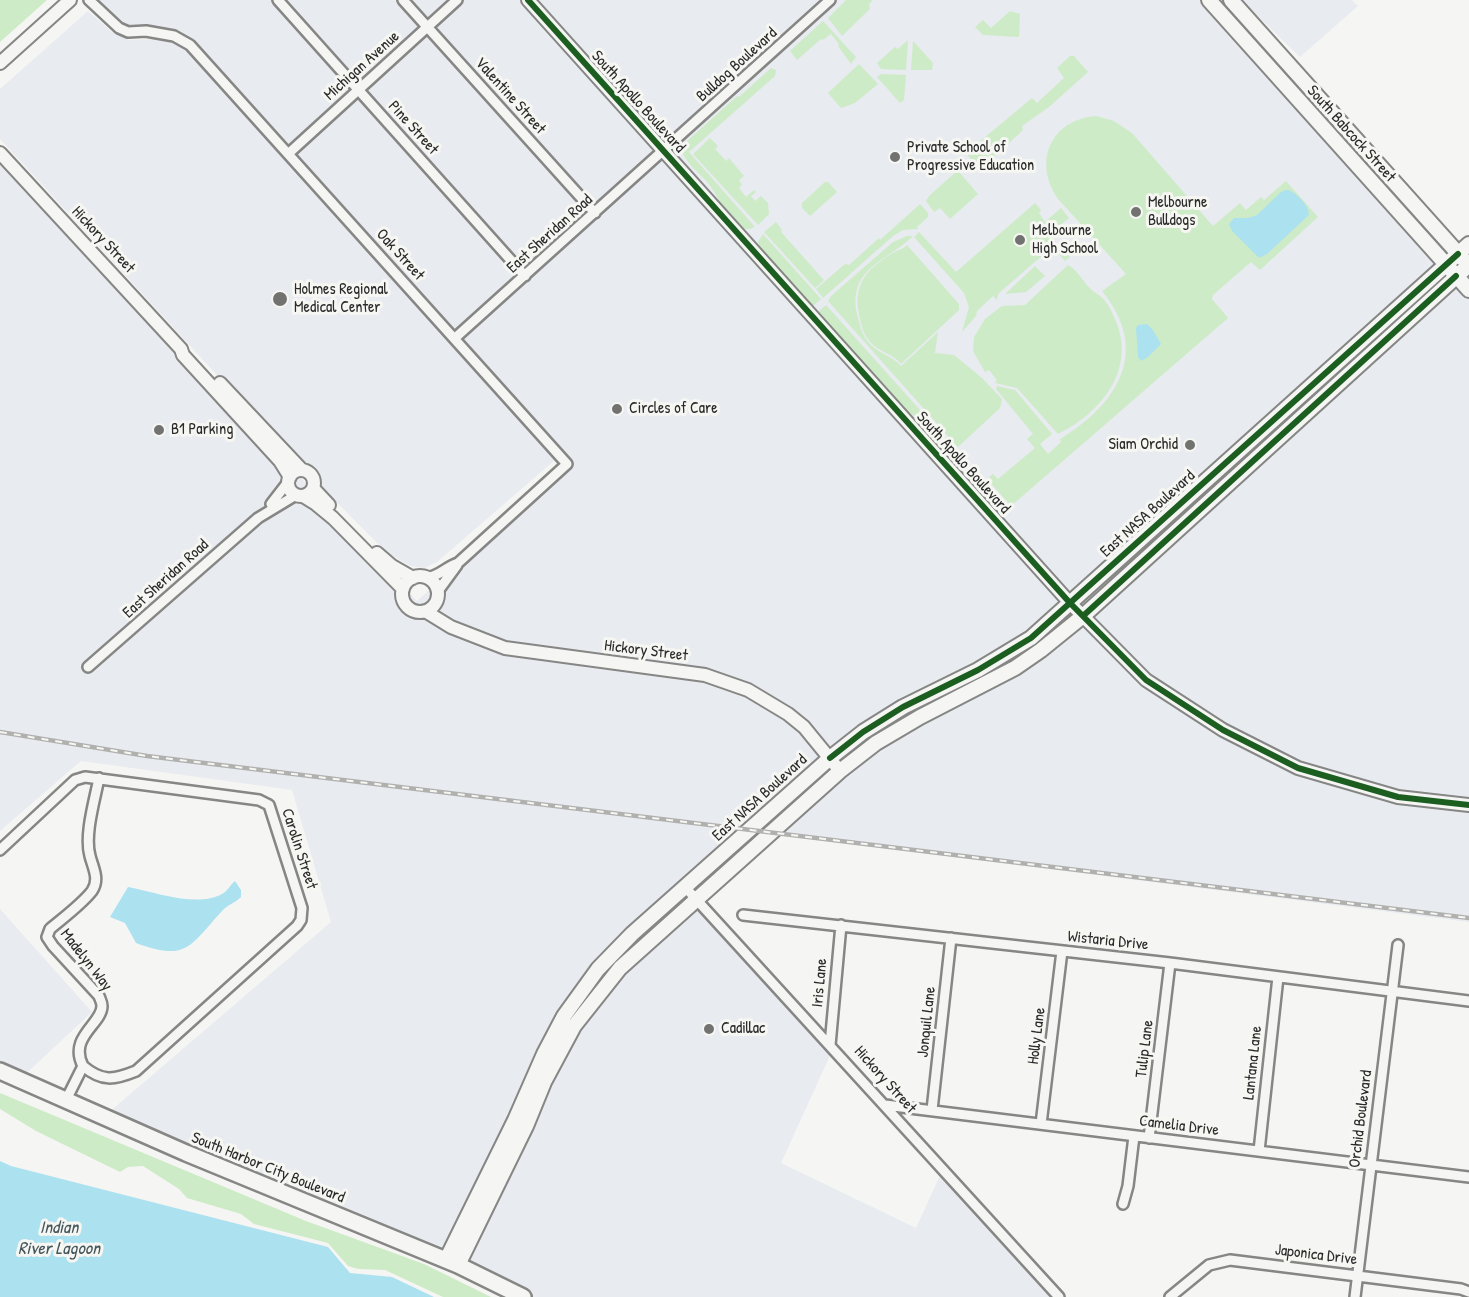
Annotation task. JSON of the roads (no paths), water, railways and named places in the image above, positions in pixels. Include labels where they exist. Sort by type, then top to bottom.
[{"type":"main road","name":"South Babcock Street","points":[[1209,0],[1469,290]]},
{"type":"main road","name":"South Babcock Street","points":[[1231,0],[1464,249],[1469,265]]},
{"type":"main road","name":"East NASA Boulevard","points":[[452,1263],[543,1054],[564,1016],[598,969],[632,934],[830,758],[864,732],[903,707],[978,670],[1031,638],[1464,249]]},
{"type":"main road","points":[[1456,276],[1469,265]]},
{"type":"main road","name":"East NASA Boulevard","points":[[452,1263],[526,1126],[544,1082],[574,1026],[620,968],[840,771],[876,743],[920,717],[985,685],[1041,650],[1083,616],[1456,276]]},
{"type":"main road","points":[[978,670],[985,685]]},
{"type":"main road","name":"South Harbor City Boulevard","points":[[0,1071],[186,1154],[452,1263],[523,1297]]},
{"type":"street","points":[[0,63],[70,0]]},
{"type":"street","name":"Oak Street","points":[[89,0],[119,28],[128,32],[146,31],[174,36],[190,45],[567,464],[458,563],[441,574],[427,578]]},
{"type":"street","name":"Pine Street","points":[[278,0],[525,276]]},
{"type":"street","name":"Valentine Street","points":[[403,0],[595,213]]},
{"type":"street","name":"Michigan Avenue","points":[[288,154],[457,0]]},
{"type":"street","name":"South Apollo Boulevard","points":[[528,0],[1070,603],[1146,680],[1223,730],[1298,768],[1398,797],[1469,805]]},
{"type":"street","name":"Bulldog Boulevard","points":[[664,151],[830,0]]},
{"type":"street","name":"East Sheridan Road","points":[[455,338],[664,151]]},
{"type":"street","name":"Hickory Street","points":[[0,153],[181,349],[183,355],[302,470]]},
{"type":"street","name":"Hickory Street","points":[[238,410],[280,461],[289,479]]},
{"type":"street","points":[[304,493],[314,482],[312,477],[302,470],[289,479],[290,489],[322,499],[351,524],[383,559],[413,578],[427,578],[433,582],[443,613],[455,627]]},
{"type":"street","name":"East Sheridan Road","points":[[88,667],[264,513],[289,479]]},
{"type":"street","points":[[304,493],[333,518],[403,589]]},
{"type":"street","name":"East Sheridan Road","points":[[264,513],[304,493]]},
{"type":"street","name":"Oak Street","points":[[438,595],[458,563]]},
{"type":"street","points":[[413,578],[406,583],[403,589],[402,598],[408,607],[416,611],[425,611],[432,607],[438,595]]},
{"type":"street","name":"Hickory Street","points":[[425,611],[451,627],[505,648],[705,675],[748,690],[788,714],[800,724],[840,771]]},
{"type":"street","name":"Carolin Street","points":[[0,850],[75,780],[86,777],[259,800],[269,806],[302,908],[301,920],[297,926],[136,1071],[117,1078],[101,1078],[83,1066]]},
{"type":"street","name":"Madelyn Way","points":[[66,1100],[83,1066],[80,1061],[80,1047],[85,1032],[102,1007],[99,996],[47,937],[51,929],[92,891],[96,881],[95,867],[89,855],[90,832],[99,778]]},
{"type":"street","name":"Hickory Street","points":[[685,886],[744,954],[1059,1297]]},
{"type":"street","name":"Wistaria Drive","points":[[743,915],[1170,963],[1469,1000]]},
{"type":"street","name":"Iris Lane","points":[[830,1045],[841,925]]},
{"type":"street","name":"Jonquil Lane","points":[[932,1110],[951,938]]},
{"type":"street","name":"Orchid Boulevard","points":[[1355,1297],[1398,945]]},
{"type":"street","name":"Holly Lane","points":[[1041,1124],[1062,951]]},
{"type":"street","name":"Tulip Lane","points":[[1149,1138],[1170,963]]},
{"type":"street","name":"Lantana Lane","points":[[1259,1151],[1278,977]]},
{"type":"street","name":"Camelia Drive","points":[[885,1105],[1469,1177]]},
{"type":"street","points":[[1123,1204],[1128,1186],[1134,1136]]},
{"type":"street","name":"Japonica Drive","points":[[1170,1297],[1209,1265],[1230,1260],[1469,1292]]},
{"type":"water","points":[[1286,190],[1302,201],[1309,215],[1267,254],[1259,258],[1232,231],[1229,224],[1234,218],[1248,218],[1257,215]]},
{"type":"water","points":[[1147,324],[1161,344],[1141,361],[1138,357],[1136,328],[1138,325]]},
{"type":"water","points":[[235,881],[241,890],[241,897],[224,909],[194,942],[177,950],[153,949],[136,943],[125,923],[110,917],[128,887],[176,898],[201,900],[222,894]]},
{"type":"water","name":"Indian River Lagoon","points":[[0,1161],[11,1166],[328,1247],[350,1273],[392,1277],[434,1297],[0,1297]]},
{"type":"railway","points":[[0,732],[147,756],[1469,918]]},
{"type":"place","name":"Private School of Progressive Education","points":[[895,157]]},
{"type":"place","name":"Melbourne Bulldogs","points":[[1136,212]]},
{"type":"place","name":"Melbourne High School","points":[[1020,240]]},
{"type":"place","name":"Holmes Regional Medical Center","points":[[280,299]]},
{"type":"place","name":"Circles of Care","points":[[617,409]]},
{"type":"place","name":"B1 Parking","points":[[159,430]]},
{"type":"place","name":"Siam Orchid","points":[[1190,445]]},
{"type":"place","name":"Cadillac","points":[[709,1029]]}]
